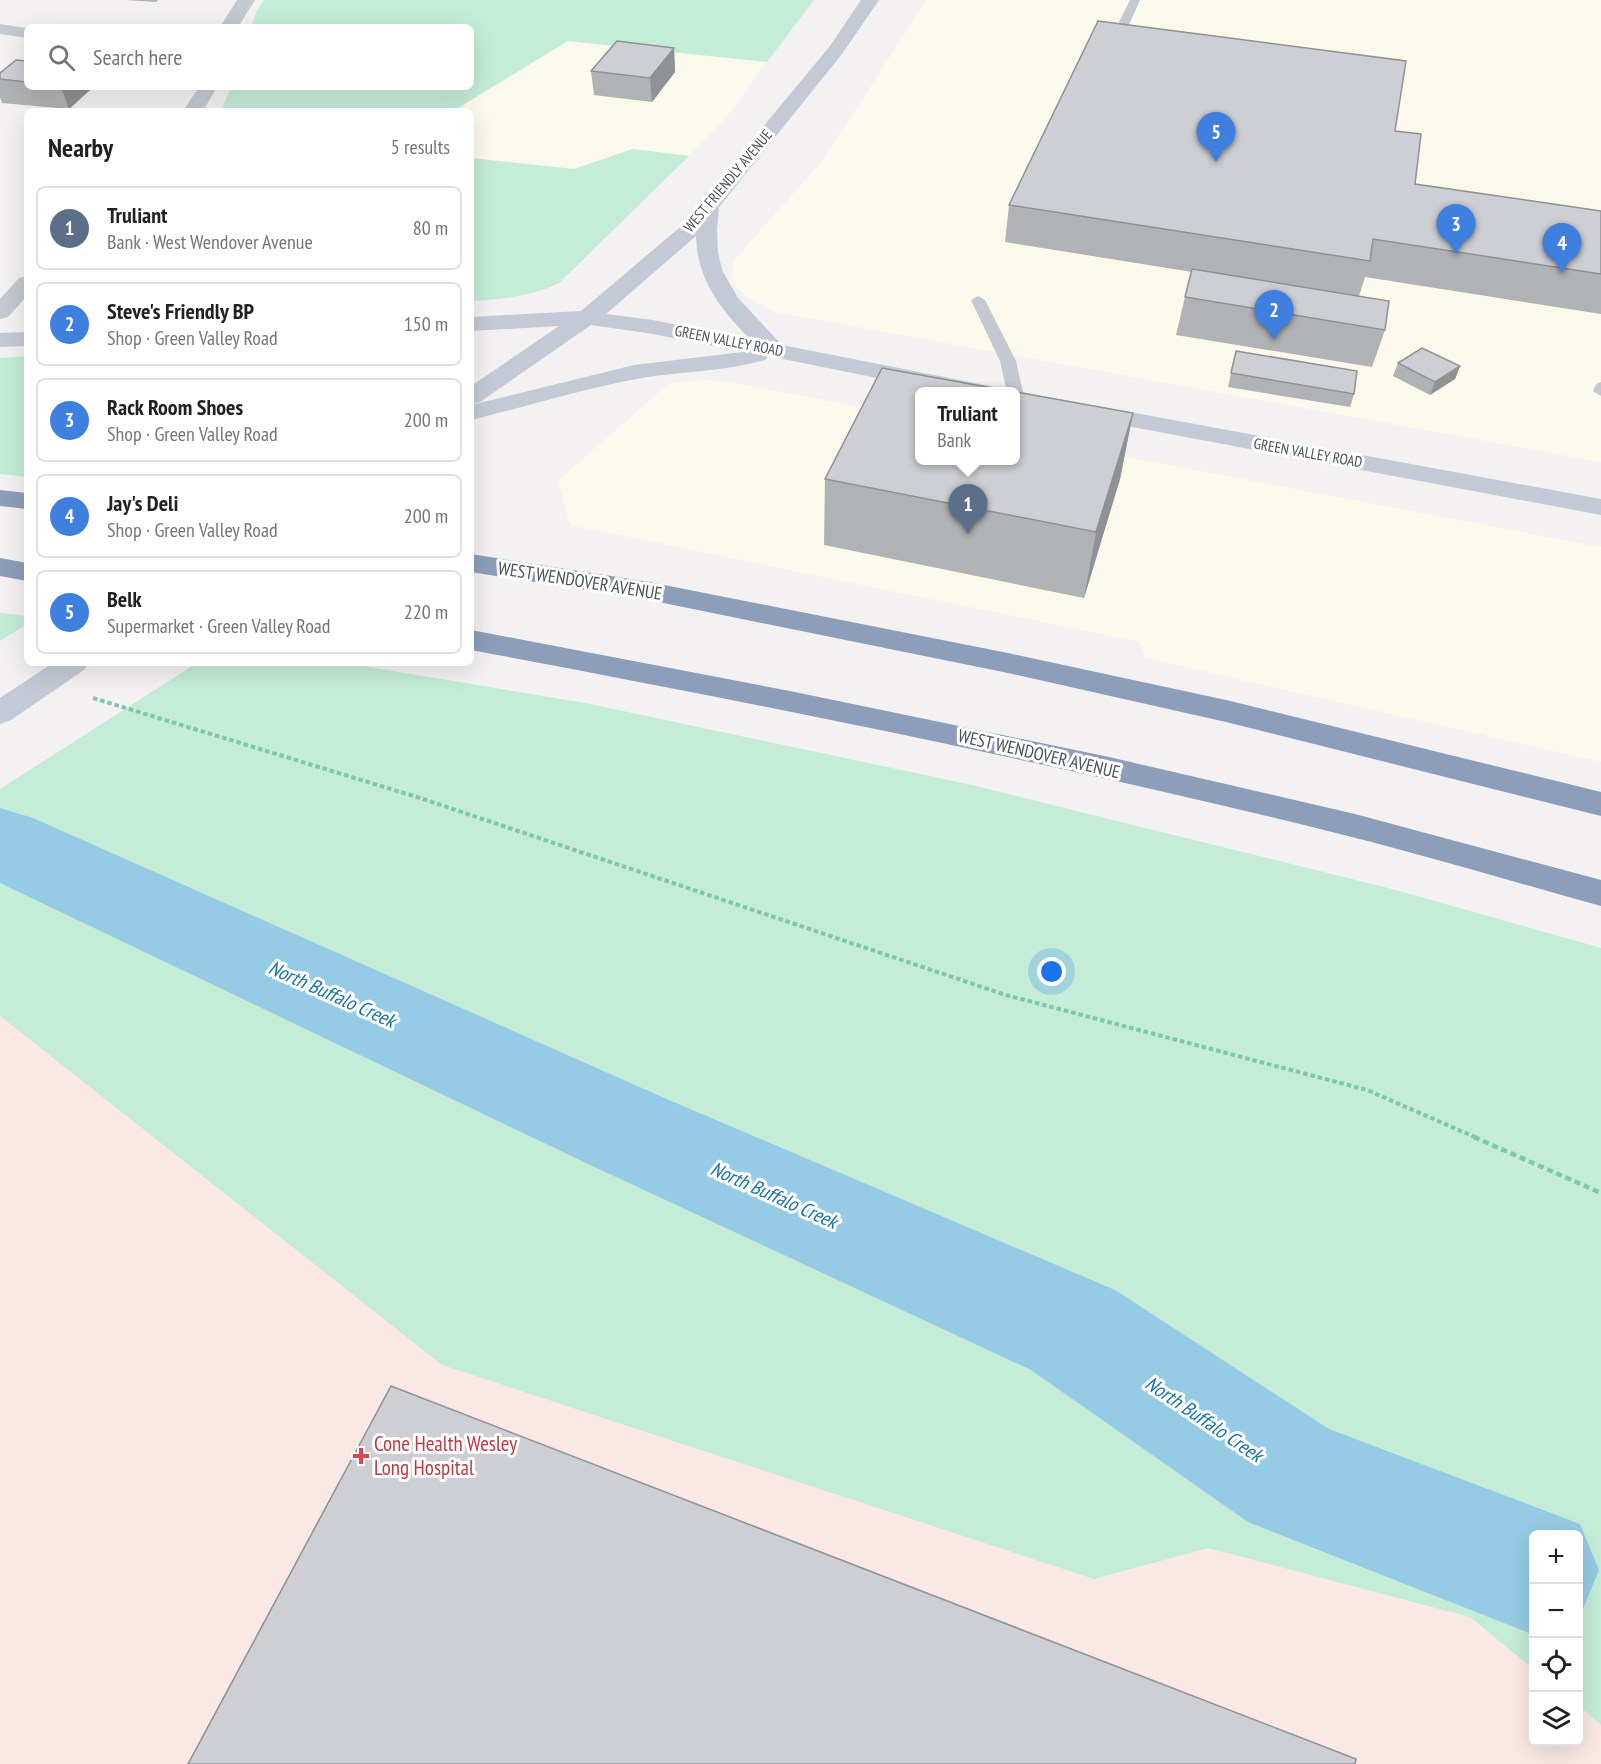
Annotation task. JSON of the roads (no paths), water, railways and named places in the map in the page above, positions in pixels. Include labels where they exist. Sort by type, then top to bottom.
[{"type":"highway","points":[[0,498],[24,501]]},
{"type":"highway","name":"WEST WENDOVER AVENUE","points":[[474,563],[649,591],[1019,666],[1226,711],[1601,804]]},
{"type":"highway","points":[[0,567],[24,571]]},
{"type":"highway","points":[[0,579],[24,579]]},
{"type":"highway","name":"WEST WENDOVER AVENUE","points":[[474,641],[697,681],[997,745],[1322,818],[1601,893]]},
{"type":"main road","name":"WEST FRIENDLY AVENUE","points":[[474,395],[588,318],[687,233],[836,50],[870,0]]},
{"type":"main road","points":[[474,412],[558,388],[703,362],[747,359],[773,349],[737,314],[710,272],[705,224],[709,206]]},
{"type":"main road","name":"GREEN VALLEY ROAD","points":[[474,324],[588,318],[653,327],[773,349],[960,387]]},
{"type":"main road","points":[[0,340],[24,339]]},
{"type":"main road","name":"GREEN VALLEY ROAD","points":[[1020,396],[1601,507]]},
{"type":"main road","points":[[0,712],[70,666]]},
{"type":"street","points":[[231,24],[246,0]]},
{"type":"street","points":[[0,29],[24,33]]},
{"type":"street","points":[[195,108],[206,90]]},
{"type":"street","points":[[0,312],[24,286]]},
{"type":"lane","points":[[1118,36],[1135,0]]},
{"type":"lane","points":[[978,300],[1008,361],[1014,387]]},
{"type":"waterway","name":"North Buffalo Creek","points":[[0,843],[624,1130],[1073,1330],[1292,1478],[1529,1568]]},
{"type":"place","name":"Belk","points":[[1216,162]]},
{"type":"place","name":"Rack Room Shoes","points":[[1456,254]]},
{"type":"place","name":"Jay's Deli","points":[[1562,273]]},
{"type":"place","name":"Steve's Friendly BP","points":[[1274,340]]},
{"type":"place","name":"Truliant","points":[[968,534]]},
{"type":"place","name":"Cone Health Wesley Long Hospital","points":[[361,1456]]}]
